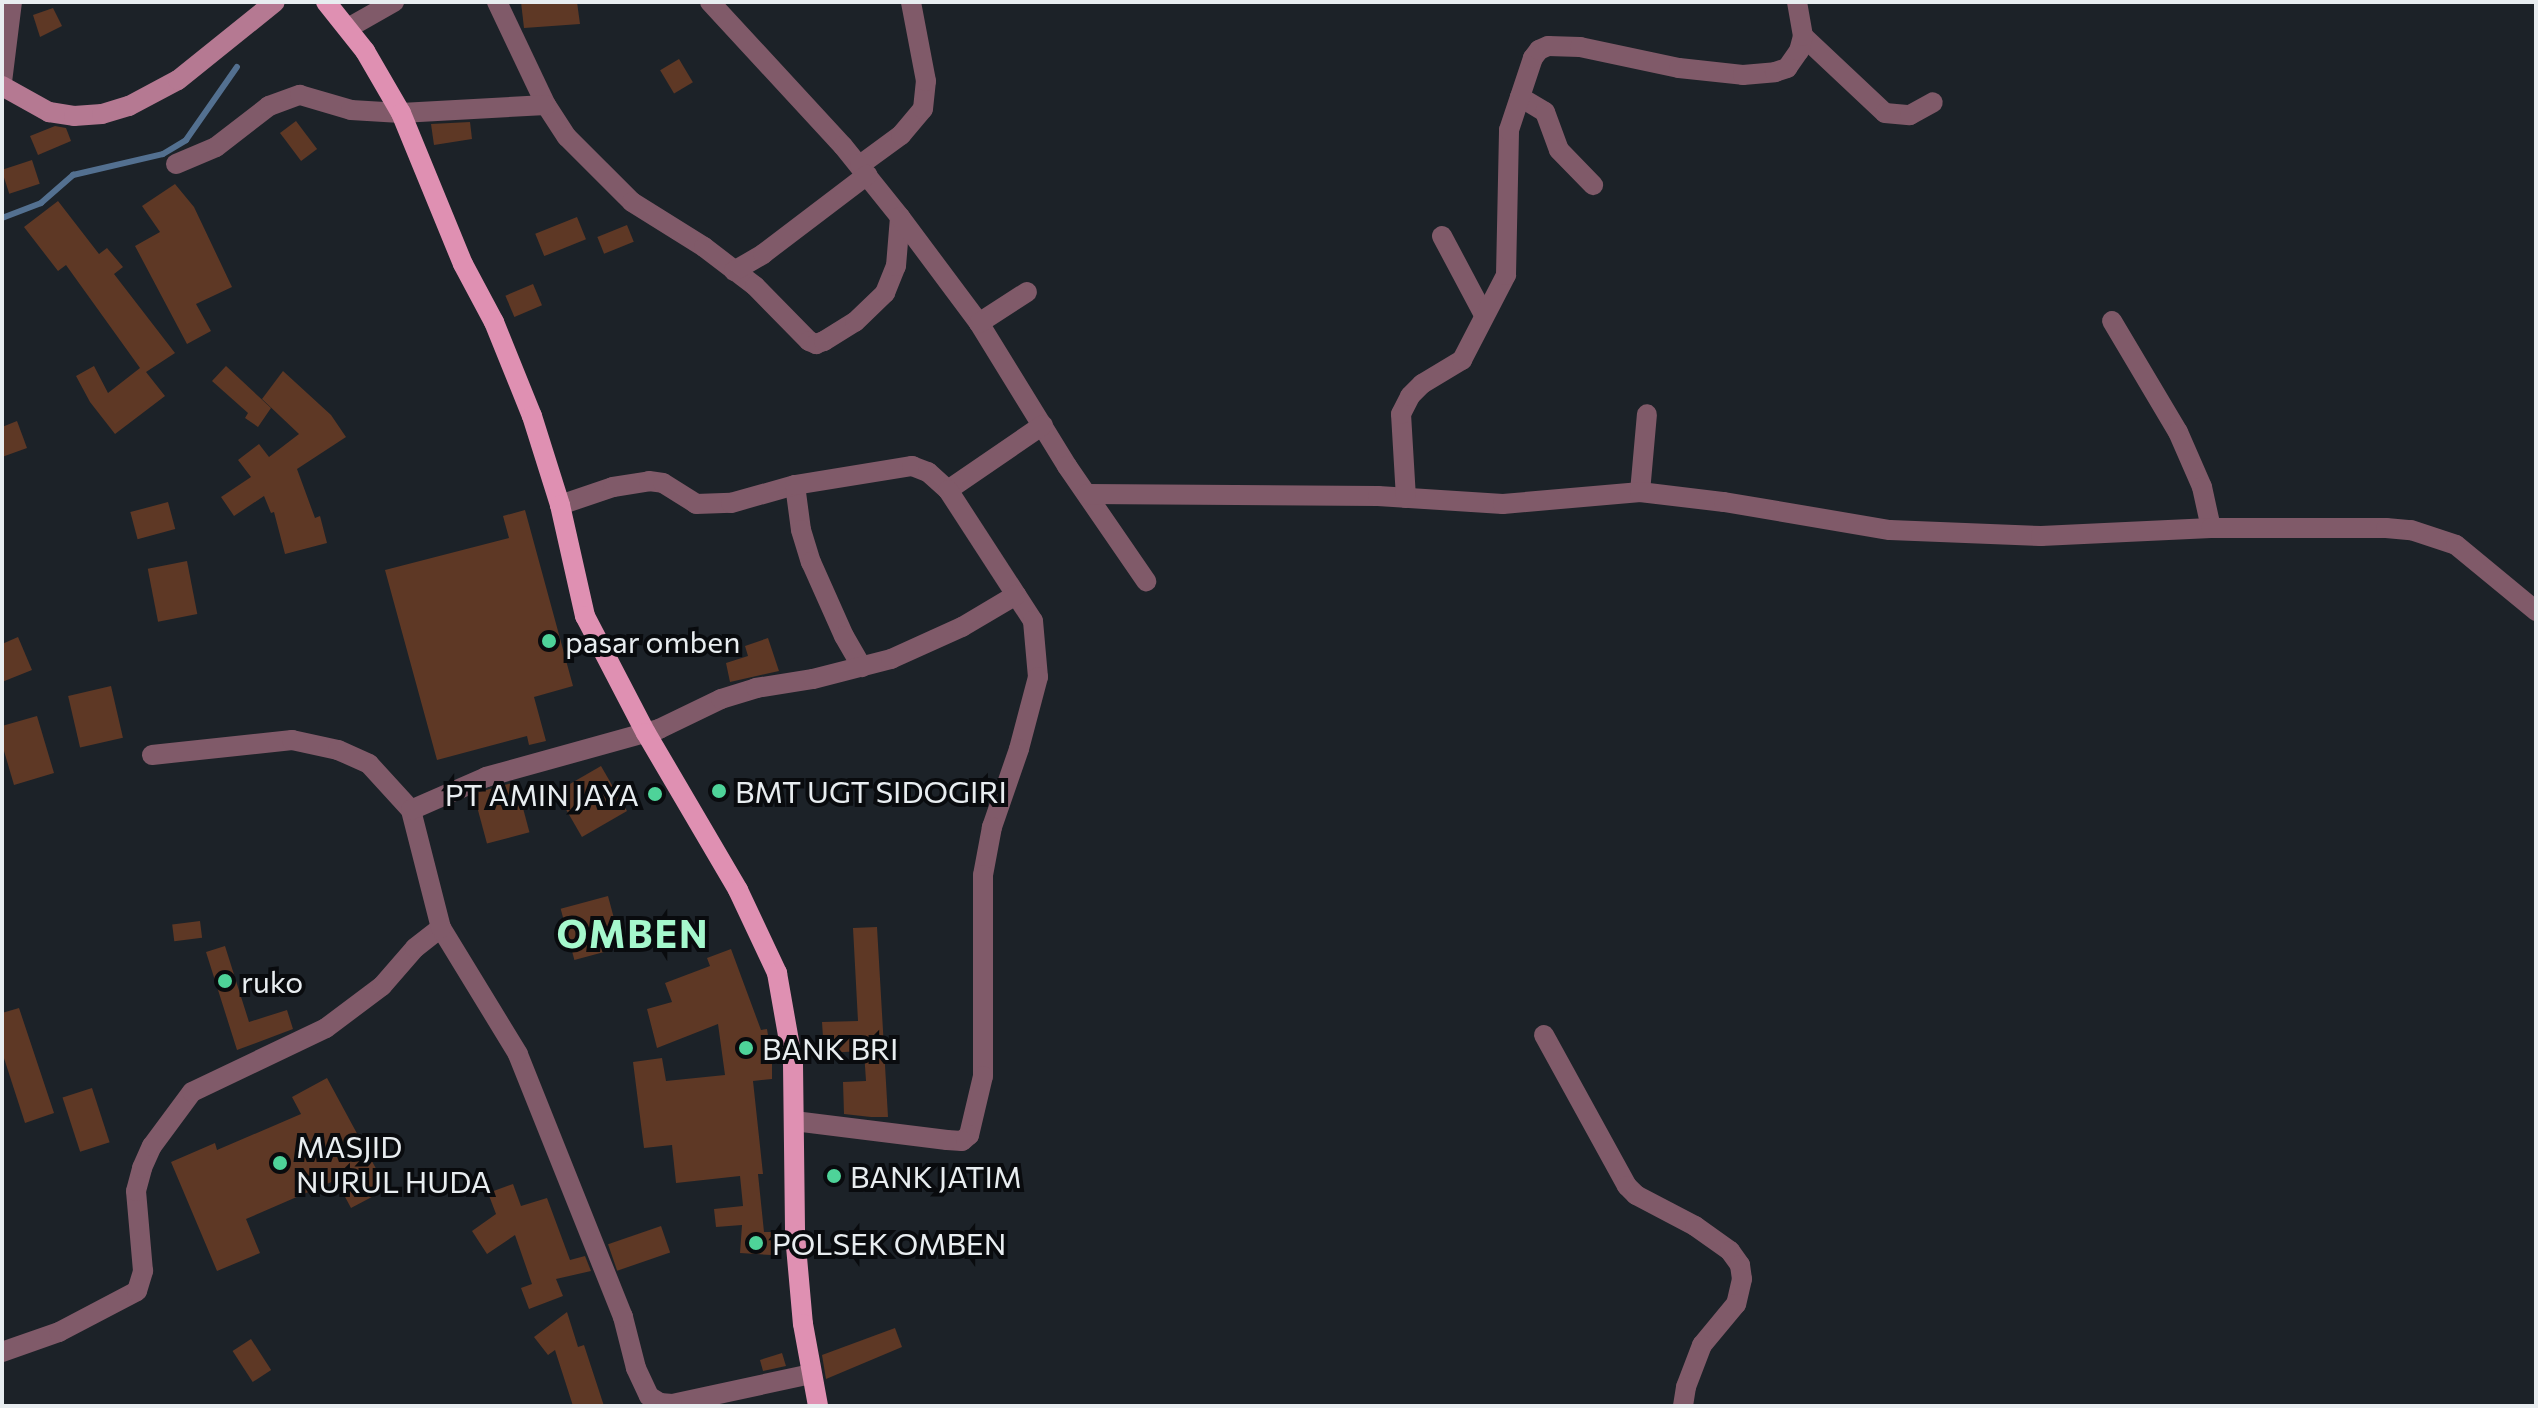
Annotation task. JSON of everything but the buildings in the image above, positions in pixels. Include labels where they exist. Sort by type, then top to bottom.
[{"type":"main road","points":[[326,2],[348,28],[401,113],[463,264],[494,322],[532,416],[560,505],[585,616],[646,733],[738,890],[777,973],[789,1030],[795,1235],[811,1374],[818,1406]]},
{"type":"street","points":[[12,2],[2,84],[49,112],[74,116],[102,114],[129,106],[178,80],[275,2]]},
{"type":"street","points":[[348,28],[394,2]]},
{"type":"street","points":[[497,2],[546,105],[567,137],[632,202],[688,236],[767,297],[801,336],[816,344],[855,322],[885,293],[896,266],[900,217]]},
{"type":"street","points":[[710,2],[864,170],[900,217],[979,323],[1146,581]]},
{"type":"street","points":[[734,271],[763,254],[864,170],[923,109],[926,81],[911,2]]},
{"type":"street","points":[[1406,498],[1401,414],[1410,396],[1422,384],[1462,360],[1506,275],[1510,176],[1506,153],[1533,58],[1548,46],[1580,47],[1679,68],[1743,75],[1787,68],[1796,60],[1803,36],[1797,2]]},
{"type":"street","points":[[1803,36],[1885,113],[1910,115],[1933,102]]},
{"type":"street","points":[[176,164],[216,147],[269,106],[300,95],[351,110],[401,113],[546,105]]},
{"type":"street","points":[[1520,97],[1545,112],[1559,150],[1593,185]]},
{"type":"street","points":[[1442,236],[1484,315]]},
{"type":"street","points":[[979,323],[1027,292]]},
{"type":"street","points":[[2112,321],[2178,432],[2202,487],[2211,528]]},
{"type":"street","points":[[1640,492],[1647,414]]},
{"type":"street","points":[[948,490],[1043,425]]},
{"type":"street","points":[[560,505],[613,487],[649,481],[663,483],[696,504],[731,503],[795,485],[912,466],[928,472],[948,490],[1036,630],[1038,677],[992,827],[983,875],[983,1066],[969,1135],[962,1141],[947,1140],[794,1121]]},
{"type":"street","points":[[795,485],[801,530],[811,562],[844,636],[862,667]]},
{"type":"street","points":[[1087,494],[1406,498],[1503,504],[1640,492],[1724,502],[1890,530],[2093,536],[2211,528],[2386,528],[2436,536],[2456,545],[2493,572],[2536,611]]},
{"type":"street","points":[[411,810],[486,777],[646,733],[721,699],[756,688],[862,667],[923,646],[1016,595]]},
{"type":"street","points":[[152,755],[292,740],[338,750],[369,764],[411,810],[441,928],[524,1067],[546,1116],[589,1239],[623,1317],[636,1368],[649,1396],[672,1404],[811,1374]]},
{"type":"street","points":[[2,1352],[72,1326],[137,1291],[143,1271],[136,1191],[142,1168],[152,1146],[192,1092],[326,1028],[373,994],[415,948],[441,928]]},
{"type":"street","points":[[1544,1035],[1627,1186],[1636,1195],[1695,1226],[1730,1251],[1740,1265],[1742,1279],[1736,1304],[1702,1345],[1686,1387],[1683,1406]]},
{"type":"waterway","points":[[2,218],[41,203],[73,175],[163,154],[186,140],[237,67]]},
{"type":"place","name":"pasar omben","points":[[549,641]]},
{"type":"place","name":"BMT UGT SIDOGIRI","points":[[719,791]]},
{"type":"place","name":"PT AMIN JAYA","points":[[655,794]]},
{"type":"place","name":"ruko","points":[[225,981]]},
{"type":"place","name":"BANK BRI","points":[[746,1048]]},
{"type":"place","name":"MASJID NURUL HUDA","points":[[280,1163]]},
{"type":"place","name":"BANK JATIM","points":[[834,1176]]},
{"type":"place","name":"POLSEK OMBEN","points":[[756,1243]]},
{"type":"district","name":"OMBEN","points":[[633,933]]}]
